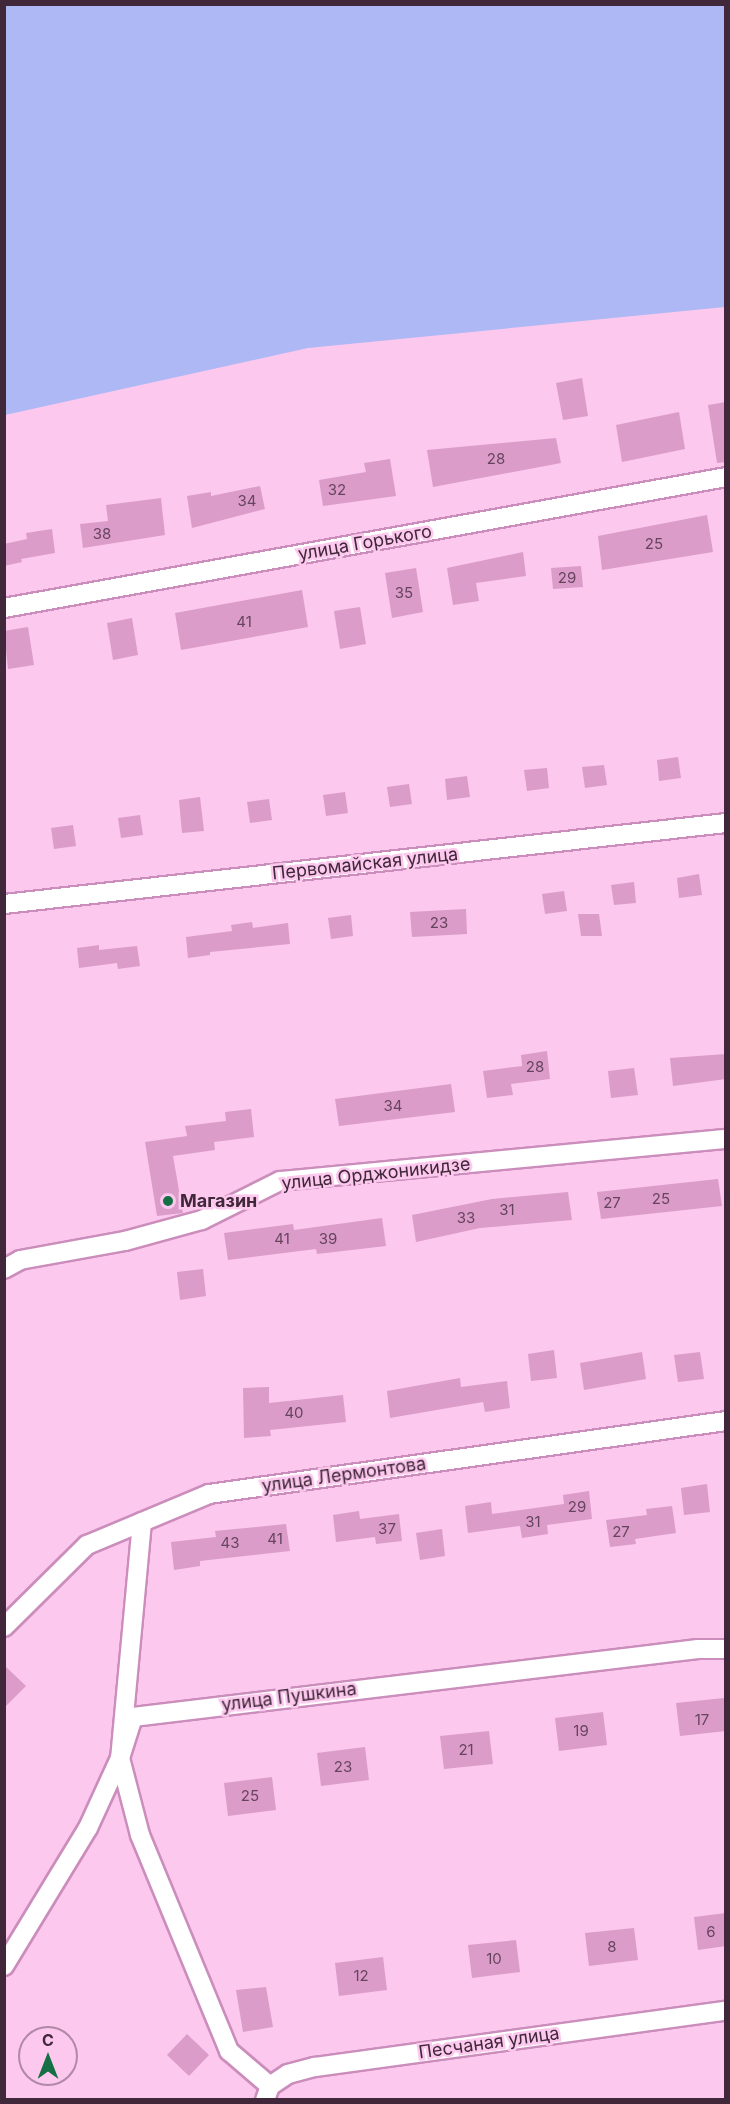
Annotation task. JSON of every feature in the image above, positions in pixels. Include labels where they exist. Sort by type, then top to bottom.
[{"type":"street","name":"улица Горького","points":[[4,608],[726,477]]},
{"type":"street","name":"Первомайская улица","points":[[4,904],[726,823]]},
{"type":"street","name":"улица Орджоникидзе","points":[[4,1269],[20,1260],[124,1241],[202,1220],[280,1181],[726,1139]]},
{"type":"street","name":"улица Лермонтова","points":[[4,1627],[87,1545],[208,1494],[726,1421]]},
{"type":"street","points":[[142,1522],[120,1758],[141,1835],[229,2051],[268,2093]]},
{"type":"street","name":"улица Пушкина","points":[[4,1966],[88,1828],[120,1758],[133,1717],[698,1649],[726,1649]]},
{"type":"street","name":"Песчаная улица","points":[[268,2093],[288,2074],[315,2067],[726,2011]]},
{"type":"shaded area","points":[[4,5],[725,5],[725,307],[308,348],[5,415]]},
{"type":"building","points":[[582,378],[588,416],[563,420],[556,383]]},
{"type":"building","points":[[726,402],[726,462],[717,463],[708,405]]},
{"type":"building","points":[[679,412],[685,449],[622,462],[616,425]]},
{"type":"building","points":[[556,438],[561,463],[433,487],[427,450]]},
{"type":"building","points":[[390,459],[396,496],[323,506],[319,480],[366,472],[364,463]]},
{"type":"building","points":[[260,486],[265,509],[192,528],[187,496],[211,492],[211,496]]},
{"type":"building","points":[[161,498],[165,535],[83,548],[80,524],[108,521],[106,505]]},
{"type":"building","points":[[707,515],[713,552],[602,570],[598,536]]},
{"type":"building","points":[[52,529],[55,553],[21,559],[22,562],[4,566],[4,544],[27,539],[26,533]]},
{"type":"building","points":[[523,552],[526,576],[476,583],[479,601],[453,605],[447,568]]},
{"type":"building","points":[[581,566],[583,587],[553,589],[551,568]]},
{"type":"building","points":[[416,568],[423,612],[392,618],[385,573]]},
{"type":"building","points":[[302,590],[308,627],[181,650],[175,613]]},
{"type":"building","points":[[360,607],[366,644],[340,649],[334,611]]},
{"type":"building","points":[[132,618],[138,655],[113,660],[107,623]]},
{"type":"building","points":[[28,627],[34,665],[8,669],[4,631]]},
{"type":"building","points":[[678,757],[681,778],[659,781],[657,760]]},
{"type":"building","points":[[604,765],[607,785],[585,788],[582,767]]},
{"type":"building","points":[[547,768],[549,788],[527,791],[524,770]]},
{"type":"building","points":[[467,776],[470,797],[447,800],[445,779]]},
{"type":"building","points":[[409,784],[412,804],[390,807],[387,787]]},
{"type":"building","points":[[345,792],[348,813],[326,816],[323,795]]},
{"type":"building","points":[[200,797],[204,831],[182,833],[179,800]]},
{"type":"building","points":[[269,799],[272,820],[250,823],[247,802]]},
{"type":"building","points":[[140,815],[143,835],[121,838],[118,818]]},
{"type":"building","points":[[73,825],[76,846],[54,849],[51,828]]},
{"type":"building","points":[[699,874],[702,895],[679,898],[677,878]]},
{"type":"building","points":[[634,882],[636,903],[614,905],[611,885]]},
{"type":"building","points":[[564,891],[567,911],[545,914],[542,894]]},
{"type":"building","points":[[466,909],[467,934],[412,937],[410,912]]},
{"type":"building","points":[[578,914],[599,914],[602,936],[581,936]]},
{"type":"building","points":[[351,915],[353,936],[331,939],[328,918]]},
{"type":"building","points":[[252,922],[253,928],[288,923],[290,944],[210,952],[210,955],[188,958],[186,937],[232,931],[231,925]]},
{"type":"building","points":[[99,945],[99,950],[137,946],[140,966],[118,969],[117,963],[79,968],[77,948]]},
{"type":"building","points":[[547,1051],[550,1079],[511,1084],[513,1095],[487,1098],[483,1071],[522,1066],[521,1055]]},
{"type":"building","points":[[726,1054],[726,1079],[673,1086],[670,1058]]},
{"type":"building","points":[[634,1068],[638,1095],[611,1098],[608,1071]]},
{"type":"building","points":[[451,1084],[455,1112],[339,1126],[335,1099]]},
{"type":"building","points":[[251,1109],[254,1137],[214,1142],[215,1150],[173,1156],[183,1213],[157,1216],[145,1142],[187,1136],[185,1126],[226,1121],[225,1112]]},
{"type":"building","points":[[718,1179],[722,1206],[601,1219],[597,1192]]},
{"type":"building","points":[[568,1192],[572,1220],[480,1228],[416,1242],[412,1215],[492,1199]]},
{"type":"building","points":[[382,1218],[386,1246],[317,1254],[316,1249],[228,1260],[224,1233],[293,1224],[294,1230]]},
{"type":"building","points":[[203,1269],[206,1296],[180,1300],[177,1272]]},
{"type":"building","points":[[554,1350],[557,1378],[531,1381],[528,1354]]},
{"type":"building","points":[[642,1352],[646,1379],[584,1390],[580,1363]]},
{"type":"building","points":[[700,1352],[704,1379],[678,1382],[674,1355]]},
{"type":"building","points":[[460,1378],[461,1387],[507,1381],[510,1408],[485,1412],[483,1402],[390,1418],[387,1391]]},
{"type":"building","points":[[269,1387],[269,1403],[343,1395],[346,1422],[270,1430],[271,1436],[244,1438],[243,1388]]},
{"type":"building","points":[[707,1484],[710,1512],[684,1515],[681,1488]]},
{"type":"building","points":[[589,1491],[592,1519],[547,1525],[548,1534],[522,1538],[520,1526],[468,1533],[465,1506],[491,1502],[492,1514],[564,1504],[563,1495]]},
{"type":"building","points":[[672,1506],[676,1533],[635,1539],[636,1544],[610,1547],[606,1520],[647,1515],[646,1509]]},
{"type":"building","points":[[359,1511],[360,1519],[399,1514],[402,1541],[376,1544],[375,1537],[336,1542],[333,1515]]},
{"type":"building","points":[[286,1524],[290,1551],[200,1561],[200,1566],[174,1570],[171,1542],[216,1537],[215,1531]]},
{"type":"building","points":[[442,1529],[445,1556],[420,1560],[416,1533]]},
{"type":"building","points":[[4,1665],[26,1686],[4,1708]]},
{"type":"building","points":[[724,1698],[726,1731],[680,1736],[676,1703]]},
{"type":"building","points":[[603,1712],[607,1745],[559,1751],[555,1718]]},
{"type":"building","points":[[489,1731],[493,1764],[444,1769],[440,1736]]},
{"type":"building","points":[[365,1747],[369,1780],[321,1786],[317,1753]]},
{"type":"building","points":[[272,1777],[276,1810],[228,1816],[224,1783]]},
{"type":"building","points":[[726,1913],[726,1946],[698,1950],[694,1917]]},
{"type":"building","points":[[634,1928],[638,1960],[589,1966],[585,1933]]},
{"type":"building","points":[[516,1940],[520,1972],[472,1978],[468,1945]]},
{"type":"building","points":[[383,1957],[387,1990],[339,1996],[335,1963]]},
{"type":"building","points":[[266,1987],[273,2027],[243,2032],[236,1990]]},
{"type":"building","points":[[187,2034],[209,2055],[189,2076],[167,2055]]},
{"type":"place","name":"Магазин","points":[[168,1201]]}]
